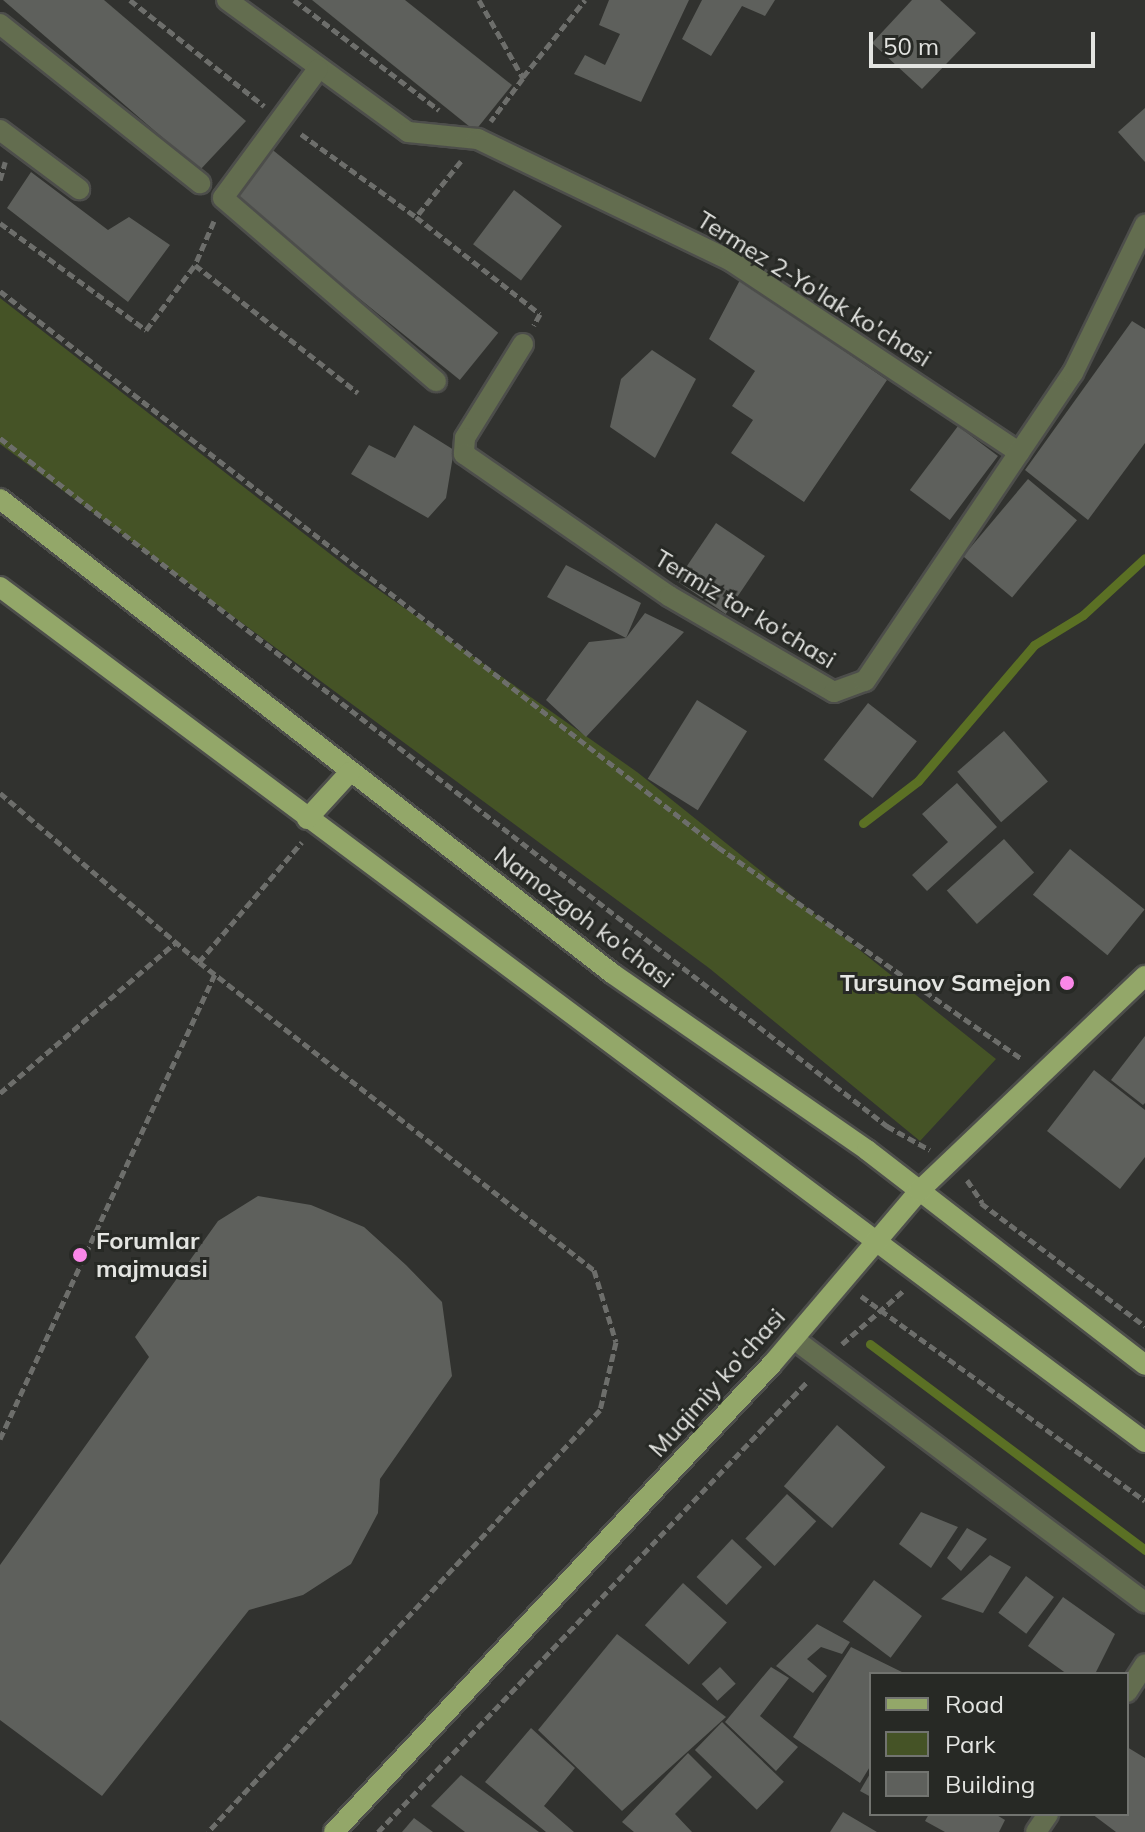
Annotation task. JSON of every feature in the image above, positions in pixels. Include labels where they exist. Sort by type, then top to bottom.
[{"type":"main road","name":"Namozgoh ko'chasi","points":[[0,499],[613,974],[919,1191],[1145,1365]]},
{"type":"main road","points":[[0,587],[312,823],[877,1236],[1145,1442]]},
{"type":"main road","points":[[312,823],[350,772]]},
{"type":"main road","name":"Muqimiy ko'chasi","points":[[334,1832],[794,1339],[877,1236],[919,1191],[1145,976]]},
{"type":"street","name":"Termez 2-Yo'lak ko'chasi","points":[[227,0],[408,132],[478,139],[532,161],[731,261],[1019,452]]},
{"type":"street","points":[[0,24],[200,183]]},
{"type":"street","points":[[318,69],[223,198],[436,381]]},
{"type":"street","points":[[0,130],[79,189]]},
{"type":"street","name":"Termiz tor ko'chasi","points":[[523,344],[465,438],[464,454],[679,603],[834,692],[865,681],[1073,373],[1145,225]]},
{"type":"street","points":[[794,1339],[1145,1603]]},
{"type":"street","points":[[1129,1689],[1145,1664]]},
{"type":"path","points":[[294,0],[478,139]]},
{"type":"path","points":[[479,0],[523,78]]},
{"type":"path","points":[[523,344],[540,314],[416,217],[585,0]]},
{"type":"path","points":[[0,223],[146,330],[195,265],[223,198]]},
{"type":"path","points":[[195,265],[358,393]]},
{"type":"path","points":[[0,291],[718,847],[1043,1073]]},
{"type":"path","points":[[0,438],[887,1126],[952,1159],[982,1202],[1145,1326]]},
{"type":"path","points":[[0,793],[199,962],[594,1270],[616,1342],[600,1410],[208,1832]]},
{"type":"path","points":[[199,962],[312,823]]},
{"type":"path","points":[[0,1093],[176,942]]},
{"type":"path","points":[[0,1436],[215,974]]},
{"type":"path","points":[[963,1226],[982,1202]]},
{"type":"path","points":[[378,1832],[877,1308],[927,1276]]},
{"type":"path","points":[[840,1281],[1145,1501]]},
{"type":"green space","points":[[0,298],[356,574],[637,772],[996,1059],[920,1141],[709,968],[0,444]]},
{"type":"building","points":[[3,0],[104,0],[246,121],[200,170]]},
{"type":"building","points":[[312,0],[405,0],[512,85],[475,131]]},
{"type":"building","points":[[609,0],[689,0],[641,102],[574,74],[585,55],[605,65],[620,34],[599,25]]},
{"type":"building","points":[[702,0],[775,0],[765,16],[742,6],[711,56],[682,39]]},
{"type":"building","points":[[912,0],[940,0],[976,33],[922,89],[872,43]]},
{"type":"building","points":[[1145,108],[1145,162],[1118,132]]},
{"type":"building","points":[[269,147],[498,333],[460,380],[231,194]]},
{"type":"building","points":[[31,172],[108,230],[129,217],[170,245],[128,302],[7,208]]},
{"type":"building","points":[[514,190],[562,226],[521,280],[473,244]]},
{"type":"building","points":[[740,280],[887,380],[804,502],[731,453],[753,420],[732,406],[755,371],[709,339]]},
{"type":"building","points":[[1132,321],[1145,329],[1145,443],[1088,520],[1025,470]]},
{"type":"building","points":[[652,350],[696,379],[655,458],[610,427],[621,379]]},
{"type":"building","points":[[414,425],[454,450],[446,498],[428,518],[351,474],[369,445],[395,458]]},
{"type":"building","points":[[958,426],[998,456],[950,520],[910,490]]},
{"type":"building","points":[[1028,479],[1077,520],[1012,598],[963,556]]},
{"type":"building","points":[[716,523],[765,556],[726,614],[677,581]]},
{"type":"building","points":[[566,565],[641,603],[626,638],[547,597]]},
{"type":"building","points":[[645,613],[684,632],[586,737],[546,700],[589,642],[626,638]]},
{"type":"building","points":[[697,700],[747,731],[698,810],[648,779]]},
{"type":"building","points":[[868,703],[917,741],[873,798],[824,760]]},
{"type":"building","points":[[1004,731],[1048,782],[1001,822],[957,772]]},
{"type":"building","points":[[957,783],[997,827],[927,891],[912,875],[948,842],[922,814]]},
{"type":"building","points":[[1004,839],[1034,872],[977,924],[947,891]]},
{"type":"building","points":[[1070,849],[1145,909],[1107,955],[1033,895]]},
{"type":"building","points":[[1145,1036],[1145,1103],[1143,1105],[1111,1080]]},
{"type":"building","points":[[1094,1070],[1145,1110],[1145,1157],[1120,1189],[1047,1131]]},
{"type":"building","points":[[258,1196],[311,1205],[364,1227],[406,1265],[442,1302],[452,1376],[380,1479],[378,1513],[351,1564],[303,1595],[249,1610],[102,1796],[0,1720],[0,1565],[149,1357],[135,1337],[218,1221]]},
{"type":"building","points":[[837,1425],[885,1467],[832,1528],[784,1486]]},
{"type":"building","points":[[787,1494],[816,1521],[775,1566],[745,1539]]},
{"type":"building","points":[[921,1512],[958,1527],[931,1568],[899,1544]]},
{"type":"building","points":[[967,1528],[987,1539],[961,1571],[947,1558]]},
{"type":"building","points":[[732,1539],[762,1567],[727,1605],[697,1577]]},
{"type":"building","points":[[990,1555],[1011,1567],[983,1613],[941,1599]]},
{"type":"building","points":[[1026,1576],[1054,1597],[1026,1634],[998,1613]]},
{"type":"building","points":[[874,1580],[922,1616],[891,1658],[843,1622]]},
{"type":"building","points":[[683,1583],[727,1622],[689,1665],[645,1625]]},
{"type":"building","points":[[1063,1597],[1115,1634],[1096,1672],[1064,1672],[1028,1646]]},
{"type":"building","points":[[817,1624],[850,1642],[842,1654],[821,1647],[807,1659],[827,1676],[813,1693],[776,1666]]},
{"type":"building","points":[[617,1634],[726,1717],[622,1811],[538,1730]]},
{"type":"building","points":[[851,1647],[902,1672],[869,1672],[869,1768],[860,1783],[793,1737]]},
{"type":"building","points":[[720,1667],[736,1684],[717,1701],[702,1684]]},
{"type":"building","points":[[771,1667],[789,1678],[760,1716],[798,1747],[776,1771],[725,1722]]},
{"type":"building","points":[[722,1722],[784,1782],[757,1810],[695,1750]]},
{"type":"building","points":[[531,1728],[575,1768],[544,1806],[574,1832],[546,1832],[485,1782]]},
{"type":"building","points":[[1129,1748],[1145,1758],[1145,1832],[1116,1832],[1095,1816],[1129,1816]]},
{"type":"building","points":[[688,1753],[712,1777],[675,1814],[692,1832],[634,1832],[622,1822]]},
{"type":"building","points":[[461,1775],[539,1832],[465,1832],[431,1806]]},
{"type":"building","points":[[869,1775],[869,1796],[860,1791]]},
{"type":"building","points":[[843,1812],[877,1832],[830,1832]]},
{"type":"building","points":[[928,1816],[998,1816],[1005,1820],[999,1832],[945,1832],[925,1821]]},
{"type":"building","points":[[414,1818],[433,1832],[402,1832]]},
{"type":"waterway","points":[[863,823],[918,781],[1034,645],[1083,615],[1145,558]]},
{"type":"waterway","points":[[870,1344],[1145,1550]]},
{"type":"place","name":"Tursunov Samejon","points":[[1067,983]]},
{"type":"place","name":"Forumlar majmuasi","points":[[80,1255]]}]
